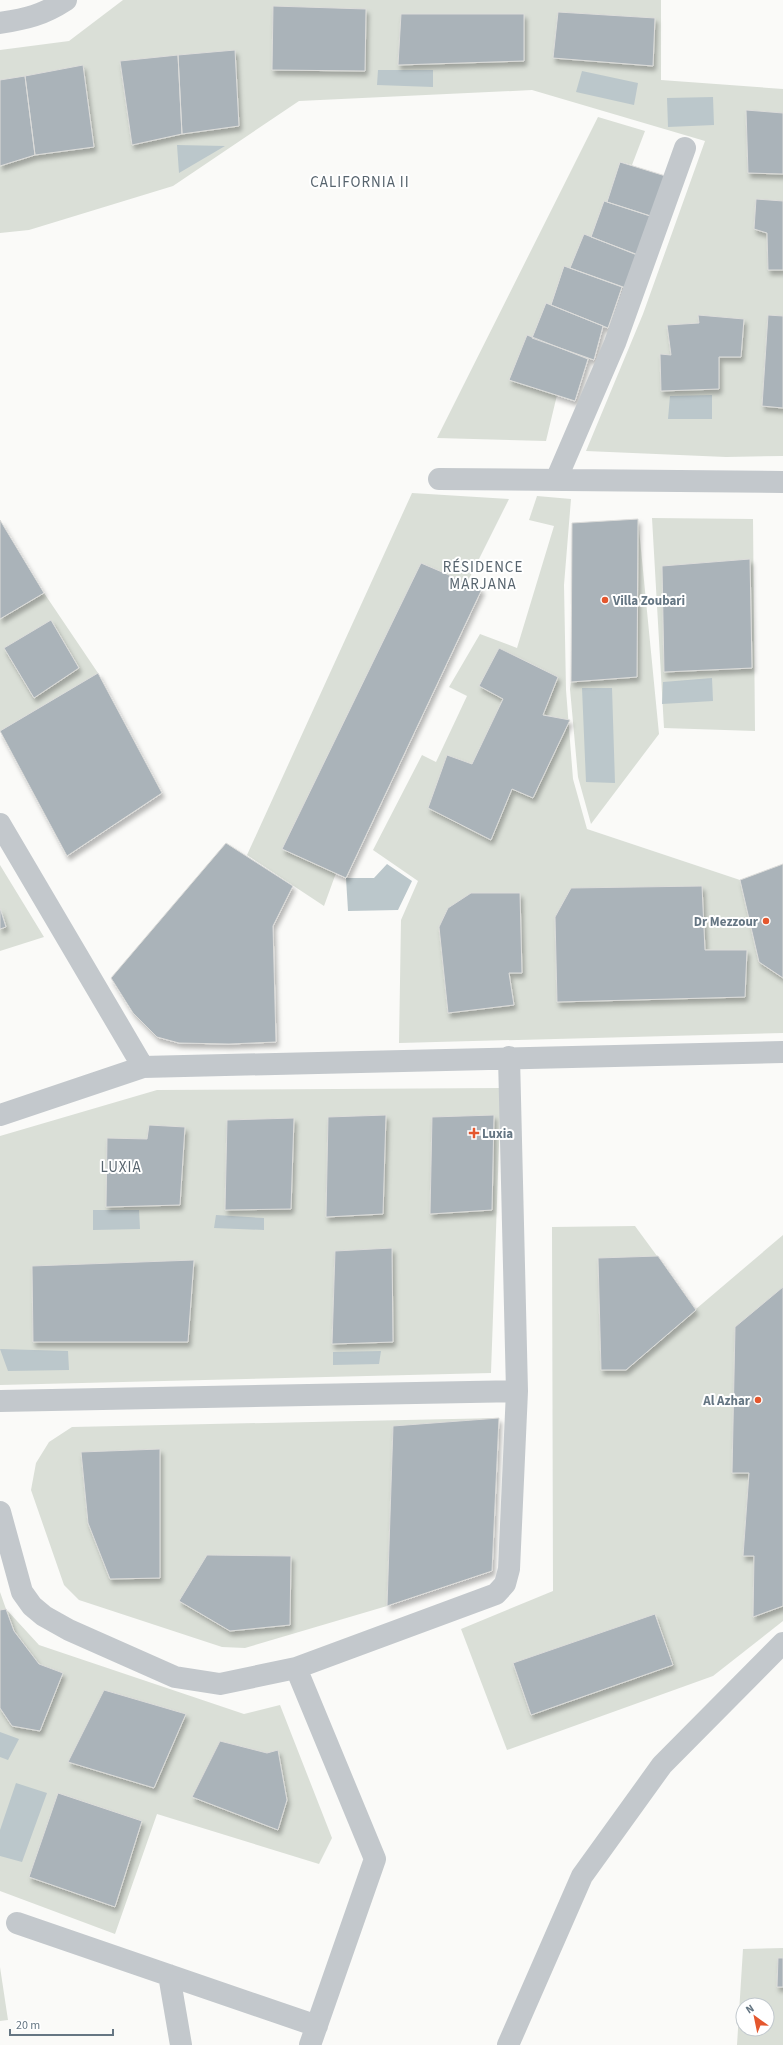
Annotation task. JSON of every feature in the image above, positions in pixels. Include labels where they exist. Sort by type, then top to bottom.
[{"type":"street","points":[[0,23],[26,19],[48,12],[66,0]]},
{"type":"street","points":[[556,480],[615,343],[685,148]]},
{"type":"street","points":[[439,479],[783,482]]},
{"type":"street","points":[[0,824],[143,1067]]},
{"type":"street","points":[[0,1116],[143,1067],[509,1057],[783,1052]]},
{"type":"street","points":[[0,1512],[22,1592],[32,1606],[44,1616],[69,1630],[175,1677],[220,1684],[296,1668],[496,1594],[505,1584],[509,1569],[516,1391],[509,1057]]},
{"type":"street","points":[[0,1401],[516,1391]]},
{"type":"street","points":[[508,2045],[582,1876],[662,1765],[783,1643]]},
{"type":"street","points":[[17,1923],[169,1975],[313,2036],[375,1858],[296,1668]]},
{"type":"street","points":[[169,1975],[182,2045]]},
{"type":"shaded area","points":[[123,0],[661,0],[661,80],[783,89],[783,456],[726,457],[586,451],[643,314],[705,141],[532,90],[299,101],[173,186],[29,230],[0,233],[0,50],[69,41]]},
{"type":"shaded area","points":[[378,70],[433,70],[433,87],[377,85]]},
{"type":"shaded area","points":[[582,71],[638,83],[634,105],[576,92]]},
{"type":"shaded area","points":[[713,97],[714,125],[668,127],[667,98]]},
{"type":"shaded area","points":[[598,117],[645,131],[632,165],[620,162],[607,202],[604,201],[591,237],[584,234],[570,268],[564,266],[551,305],[546,303],[532,338],[527,336],[509,380],[557,395],[546,441],[437,438]]},
{"type":"shaded area","points":[[177,145],[225,146],[179,173]]},
{"type":"shaded area","points":[[712,395],[712,419],[668,419],[670,396]]},
{"type":"shaded area","points":[[412,493],[509,499],[467,583],[421,563],[282,849],[336,873],[324,906],[247,855]]},
{"type":"shaded area","points":[[537,496],[571,499],[564,585],[566,690],[573,779],[587,829],[740,880],[759,962],[783,978],[783,1033],[399,1043],[401,920],[418,881],[373,850],[422,755],[436,762],[467,696],[449,687],[480,634],[517,648],[554,526],[529,520]]},
{"type":"shaded area","points":[[652,518],[753,519],[755,731],[664,728]]},
{"type":"shaded area","points":[[638,519],[659,734],[591,824],[578,777],[570,689],[571,682]]},
{"type":"shaded area","points":[[44,593],[98,673],[0,731],[0,619]]},
{"type":"shaded area","points":[[712,678],[713,701],[662,704],[663,682]]},
{"type":"shaded area","points":[[582,688],[612,688],[615,783],[586,782]]},
{"type":"shaded area","points":[[387,864],[412,881],[398,910],[348,911],[346,878],[374,878]]},
{"type":"shaded area","points":[[0,865],[44,937],[0,951]]},
{"type":"shaded area","points":[[501,1088],[491,1373],[0,1385],[0,1136],[157,1090]]},
{"type":"shaded area","points":[[93,1210],[139,1210],[140,1229],[93,1230]]},
{"type":"shaded area","points":[[216,1215],[264,1218],[264,1230],[214,1228]]},
{"type":"shaded area","points":[[635,1226],[696,1309],[783,1235],[783,1621],[713,1676],[507,1750],[461,1629],[553,1591],[552,1227]]},
{"type":"shaded area","points":[[0,1349],[68,1351],[69,1370],[8,1371]]},
{"type":"shaded area","points":[[381,1351],[379,1364],[333,1365],[333,1352]]},
{"type":"shaded area","points":[[499,1418],[492,1571],[387,1606],[245,1648],[222,1647],[79,1600],[64,1585],[31,1490],[36,1463],[49,1442],[72,1427]]},
{"type":"shaded area","points":[[0,1592],[6,1609],[39,1645],[244,1714],[280,1705],[332,1838],[319,1864],[157,1814],[115,1934],[0,1891]]},
{"type":"shaded area","points":[[0,1732],[19,1739],[8,1760],[0,1757]]},
{"type":"shaded area","points":[[16,1783],[47,1793],[22,1862],[0,1856],[0,1830]]},
{"type":"shaded area","points":[[783,1948],[783,2045],[737,2045],[738,2037],[775,2037],[775,1997],[740,1997],[743,1949]]},
{"type":"shaded area","points":[[0,1967],[8,2020],[0,2021]]},
{"type":"building","points":[[273,6],[366,9],[365,71],[272,70]]},
{"type":"building","points":[[558,12],[655,18],[653,66],[553,58]]},
{"type":"building","points":[[401,14],[524,14],[524,61],[398,65]]},
{"type":"building","points":[[235,50],[239,126],[182,134],[178,55]]},
{"type":"building","points":[[178,55],[182,134],[132,145],[120,61]]},
{"type":"building","points":[[83,65],[94,147],[35,155],[25,76]]},
{"type":"building","points":[[25,76],[35,155],[0,166],[0,80]]},
{"type":"building","points":[[746,110],[783,113],[783,174],[748,173]]},
{"type":"building","points":[[620,162],[672,178],[657,218],[607,202]]},
{"type":"building","points":[[756,199],[783,201],[783,270],[768,270],[767,233],[754,229]]},
{"type":"building","points":[[604,201],[653,217],[641,256],[591,237]]},
{"type":"building","points":[[584,234],[637,255],[626,288],[570,268]]},
{"type":"building","points":[[564,266],[622,287],[608,328],[551,305]]},
{"type":"building","points":[[546,303],[603,326],[594,360],[532,338]]},
{"type":"building","points":[[698,315],[744,319],[741,357],[719,357],[719,389],[661,391],[660,354],[671,355],[667,325],[699,323]]},
{"type":"building","points":[[768,315],[783,316],[783,408],[762,406]]},
{"type":"building","points":[[527,335],[588,359],[575,401],[509,380]]},
{"type":"building","name":"Villa Zoubari","points":[[638,519],[637,677],[571,682],[572,523]]},
{"type":"building","points":[[0,520],[44,593],[0,619]]},
{"type":"building","points":[[750,559],[752,668],[664,672],[662,566]]},
{"type":"building","points":[[421,563],[482,589],[346,878],[282,849]]},
{"type":"building","points":[[51,620],[79,668],[34,698],[4,648]]},
{"type":"building","points":[[499,648],[558,677],[543,715],[570,720],[533,798],[512,789],[491,840],[428,808],[447,755],[472,764],[503,699],[479,686]]},
{"type":"building","points":[[98,673],[162,793],[67,856],[0,731]]},
{"type":"building","points":[[226,843],[293,886],[273,926],[276,1042],[229,1044],[179,1043],[157,1037],[133,1013],[111,978]]},
{"type":"building","name":"Dr Mezzour","points":[[783,864],[783,978],[759,962],[740,880]]},
{"type":"building","points":[[702,886],[705,950],[747,950],[745,997],[557,1002],[555,917],[571,888]]},
{"type":"building","points":[[471,893],[520,893],[522,973],[509,973],[514,1005],[448,1013],[439,927],[448,908]]},
{"type":"building","points":[[0,908],[6,927],[0,929]]},
{"type":"building","points":[[386,1115],[383,1214],[326,1217],[328,1117]]},
{"type":"building","points":[[494,1115],[492,1210],[430,1214],[432,1117]]},
{"type":"building","points":[[294,1118],[291,1209],[225,1210],[227,1120]]},
{"type":"building","points":[[149,1125],[185,1127],[180,1205],[106,1207],[107,1138],[147,1139]]},
{"type":"building","points":[[392,1248],[393,1342],[332,1344],[335,1251]]},
{"type":"building","points":[[658,1256],[696,1310],[626,1370],[601,1370],[598,1258]]},
{"type":"building","points":[[194,1260],[188,1342],[33,1342],[32,1266]]},
{"type":"building","name":"Al Azhar","points":[[783,1287],[783,1606],[753,1617],[754,1556],[743,1556],[749,1473],[732,1473],[735,1327]]},
{"type":"building","points":[[499,1418],[492,1571],[387,1606],[393,1426]]},
{"type":"building","points":[[160,1449],[160,1578],[110,1579],[88,1523],[81,1452]]},
{"type":"building","points":[[207,1555],[291,1556],[290,1625],[230,1631],[179,1601]]},
{"type":"building","points":[[6,1609],[14,1631],[39,1664],[63,1673],[40,1731],[12,1726],[0,1708],[0,1610]]},
{"type":"building","points":[[655,1614],[673,1665],[531,1715],[513,1663]]},
{"type":"building","points":[[104,1690],[186,1714],[154,1788],[68,1762]]},
{"type":"building","points":[[220,1741],[267,1753],[278,1750],[287,1800],[278,1830],[192,1797]]},
{"type":"building","points":[[58,1793],[142,1821],[115,1907],[29,1877]]},
{"type":"building","points":[[778,1958],[783,1958],[783,1987],[777,1987]]},
{"type":"place","name":"Villa Zoubari","points":[[605,600]]},
{"type":"place","name":"Dr Mezzour","points":[[766,921]]},
{"type":"place","name":"Luxia","points":[[474,1133]]},
{"type":"place","name":"Al Azhar","points":[[758,1400]]},
{"type":"district","name":"CALIFORNIA II","points":[[360,182]]},
{"type":"district","name":"RÉSIDENCE MARJANA","points":[[483,576]]},
{"type":"district","name":"LUXIA","points":[[121,1167]]}]
